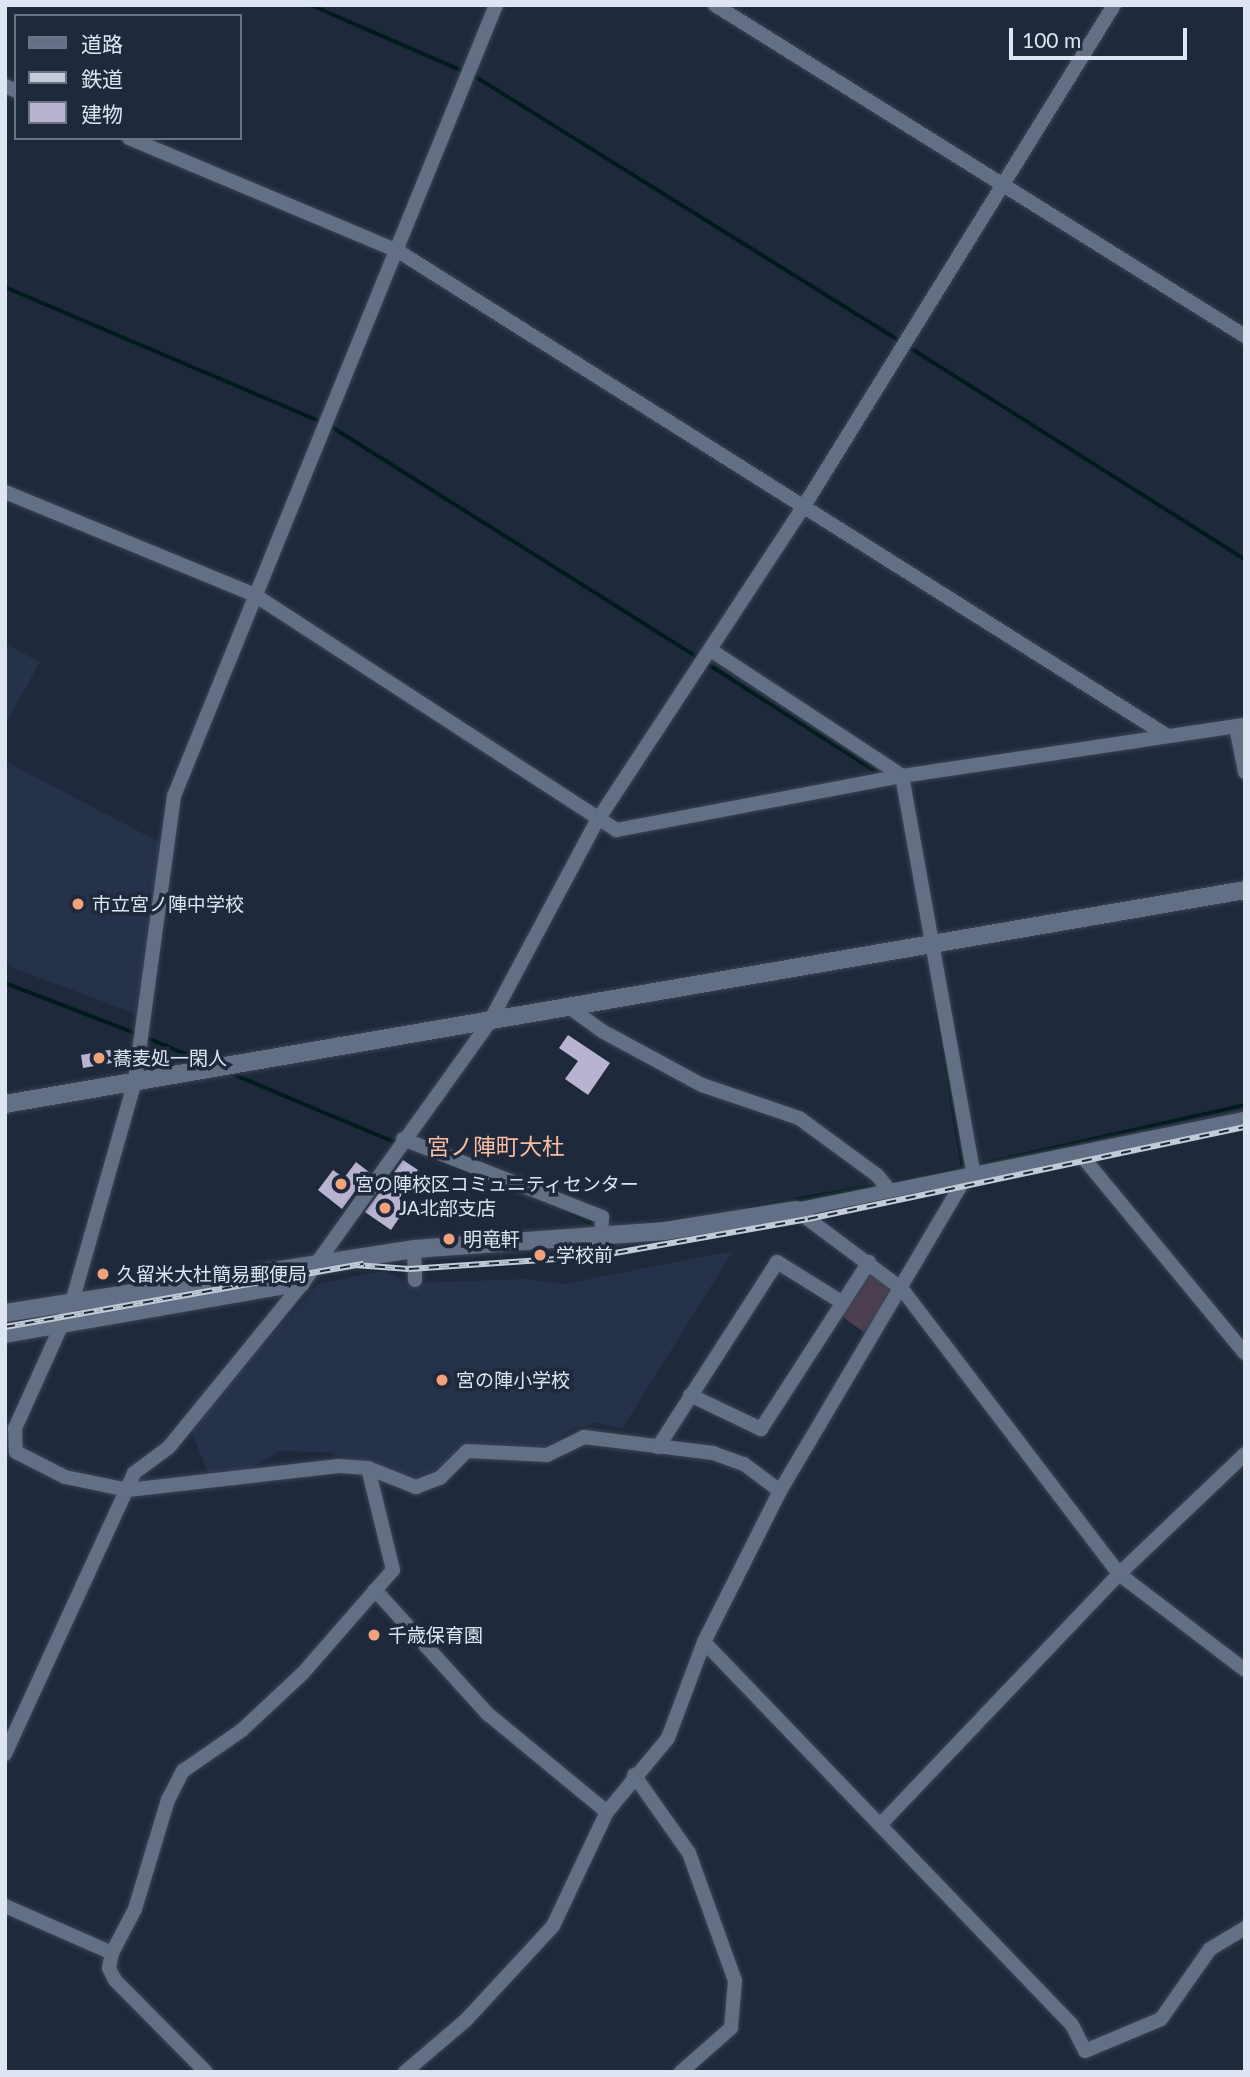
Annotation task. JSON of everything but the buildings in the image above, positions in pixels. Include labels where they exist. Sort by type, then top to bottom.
[{"type":"street","points":[[496,5],[398,251],[253,594],[174,796],[135,1081],[72,1302],[15,1429],[16,1452],[65,1477],[128,1490],[339,1466],[368,1468],[416,1487],[440,1478],[467,1451],[547,1455],[584,1437],[713,1453],[744,1464],[780,1491]]},
{"type":"street","points":[[715,5],[1245,336]]},
{"type":"street","points":[[5,1754],[134,1473],[169,1447],[302,1284],[314,1263],[490,1021],[597,821],[712,650],[804,506],[1000,182],[1114,5]]},
{"type":"street","points":[[134,140],[398,251],[1166,735]]},
{"type":"street","points":[[5,492],[253,594],[597,821],[629,831],[902,776],[1240,726],[1245,772]]},
{"type":"street","points":[[405,2072],[439,2038],[466,2020],[547,1935],[607,1812],[634,1775],[668,1738],[704,1642],[780,1491],[970,1175],[902,776],[712,650]]},
{"type":"street","points":[[5,1104],[1245,890]]},
{"type":"street","points":[[569,1007],[602,1031],[702,1084],[799,1118],[877,1175],[889,1190]]},
{"type":"street","points":[[5,1313],[414,1249],[601,1236],[796,1210],[1082,1155],[1245,1119]]},
{"type":"street","points":[[403,1139],[602,1217],[601,1236]]},
{"type":"street","points":[[1082,1155],[1245,1353]]},
{"type":"street","points":[[796,1210],[902,1289],[1119,1574],[1245,1670]]},
{"type":"street","points":[[414,1249],[415,1280]]},
{"type":"street","points":[[658,1447],[777,1262],[840,1301]]},
{"type":"street","points":[[690,1395],[761,1429],[840,1301],[869,1262]]},
{"type":"street","points":[[5,1336],[302,1284]]},
{"type":"street","points":[[880,1825],[1119,1574],[1245,1454]]},
{"type":"street","points":[[206,2072],[115,1980],[109,1968],[112,1953],[135,1909],[168,1800],[183,1771],[242,1730],[303,1673],[393,1570],[368,1468]]},
{"type":"street","points":[[375,1590],[488,1714],[607,1812]]},
{"type":"street","points":[[704,1642],[1072,2025],[1085,2051],[1161,2019],[1210,1949],[1245,1928]]},
{"type":"street","points":[[634,1775],[689,1853],[735,1982],[731,2028],[681,2072]]},
{"type":"street","points":[[5,1906],[112,1953]]},
{"type":"shaded area","points":[[5,644],[40,662],[5,725]]},
{"type":"shaded area","name":"市立宮ノ陣中学校","points":[[5,761],[161,843],[136,1014],[5,965]]},
{"type":"shaded area","name":"宮の陣小学校","points":[[733,1251],[622,1429],[596,1423],[570,1430],[547,1447],[463,1443],[448,1464],[416,1482],[328,1452],[280,1451],[239,1474],[208,1473],[190,1427],[318,1284],[383,1271],[411,1283],[526,1279],[564,1284]]},
{"type":"shaded area","points":[[868,1272],[893,1292],[865,1333],[840,1315]]},
{"type":"waterway","points":[[311,5],[465,72]]},
{"type":"waterway","points":[[473,75],[900,341]]},
{"type":"waterway","points":[[5,287],[322,422]]},
{"type":"waterway","points":[[906,345],[1245,559]]},
{"type":"waterway","points":[[329,425],[699,658]]},
{"type":"waterway","points":[[705,662],[882,775]]},
{"type":"waterway","points":[[5,983],[138,1034]]},
{"type":"waterway","points":[[890,1183],[963,1168],[937,1012]]},
{"type":"waterway","points":[[145,1037],[205,1062]]},
{"type":"waterway","points":[[228,1072],[399,1144]]},
{"type":"waterway","points":[[977,1165],[1245,1105]]},
{"type":"waterway","points":[[432,1158],[503,1186]]},
{"type":"waterway","points":[[745,1209],[879,1185]]},
{"type":"waterway","points":[[565,1210],[596,1225]]},
{"type":"waterway","points":[[648,1224],[686,1219]]},
{"type":"railway","points":[[355,1265],[409,1269],[598,1256],[808,1219],[1245,1127]]},
{"type":"railway","points":[[5,1327],[364,1264]]},
{"type":"place","name":"市立宮ノ陣中学校","points":[[78,904]]},
{"type":"place","name":"蕎麦処一閑人","points":[[99,1058]]},
{"type":"place","name":"宮の陣校区コミュニティセンター","points":[[341,1184]]},
{"type":"place","name":"JA北部支店","points":[[385,1208]]},
{"type":"place","name":"明竜軒","points":[[449,1239]]},
{"type":"place","name":"学校前","points":[[540,1255]]},
{"type":"place","name":"久留米大杜簡易郵便局","points":[[103,1274]]},
{"type":"place","name":"宮の陣小学校","points":[[442,1380]]},
{"type":"place","name":"千歳保育園","points":[[374,1635]]},
{"type":"district","name":"宮ノ陣町大杜","points":[[496,1146]]}]
